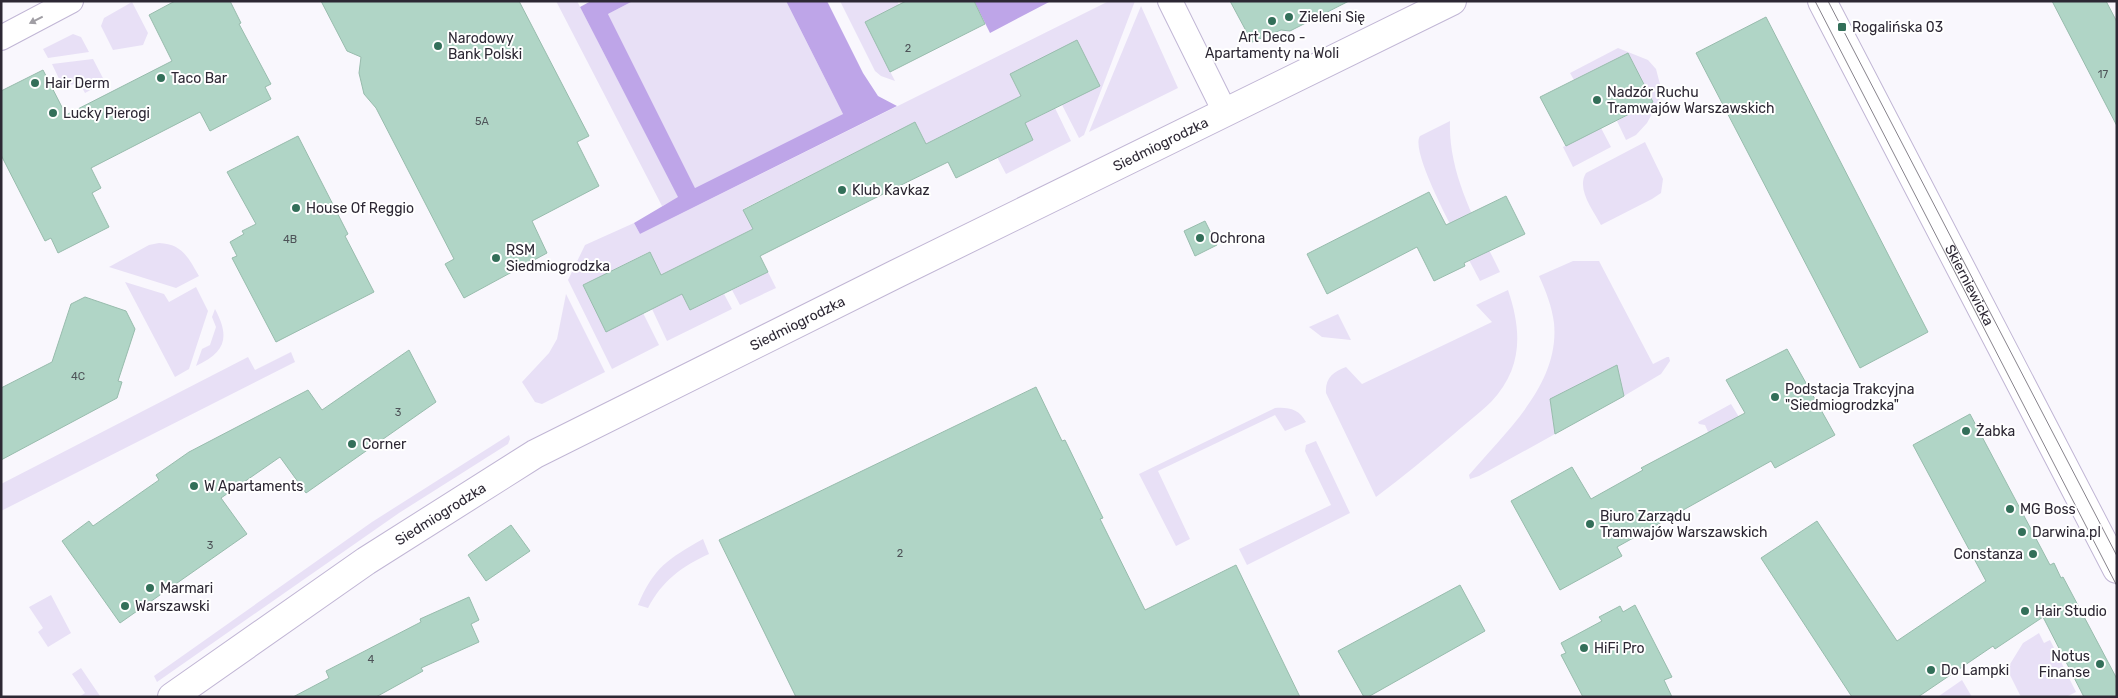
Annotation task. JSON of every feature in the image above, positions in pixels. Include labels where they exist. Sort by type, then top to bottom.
[{"type":"street","points":[[1,38],[71,1]]},
{"type":"street","points":[[1170,1],[1225,112]]},
{"type":"street","name":"Siedmiogrodzka","points":[[172,697],[366,561],[535,454],[1452,1]]},
{"type":"street","name":"Skierniewicka","points":[[1822,1],[2117,569]]},
{"type":"shaded area","points":[[556,1],[577,1],[679,198],[662,206]]},
{"type":"shaded area","points":[[591,1],[633,1],[608,14],[695,188],[843,114],[786,1],[827,1],[863,73],[878,96],[897,106],[640,234],[634,223],[678,197],[580,7]]},
{"type":"shaded area","points":[[633,1],[786,1],[843,114],[695,188],[608,14]]},
{"type":"shaded area","points":[[840,1],[897,1],[899,5],[865,22],[895,81],[881,76],[875,71]]},
{"type":"shaded area","points":[[974,1],[1051,1],[990,33]]},
{"type":"shaded area","points":[[1109,1],[1135,1],[1084,135],[1079,138],[1062,105],[1010,74],[1021,96],[926,144],[915,122],[743,209],[753,229],[661,275],[649,252],[583,285],[606,331],[643,313],[659,345],[612,369],[568,280],[585,245],[634,223],[640,234]]},
{"type":"shaded area","points":[[132,2],[148,33],[143,45],[113,50],[101,26],[104,18]]},
{"type":"shaded area","points":[[1141,6],[1178,88],[1089,132]]},
{"type":"shaded area","points":[[73,34],[81,37],[89,52],[48,58],[43,49]]},
{"type":"shaded area","points":[[1618,48],[1648,60],[1656,69],[1661,88],[1659,101],[1647,123],[1636,135],[1626,140],[1617,121],[1653,102],[1628,53],[1574,80],[1570,73]]},
{"type":"shaded area","points":[[93,59],[105,82],[85,93],[80,84],[62,85],[52,64]]},
{"type":"shaded area","points":[[1055,108],[1071,141],[1006,174],[997,157],[1033,140],[1025,123]]},
{"type":"shaded area","points":[[1450,121],[1451,141],[1459,180],[1474,218],[1500,272],[1480,281],[1441,207],[1423,163],[1419,146],[1420,136]]},
{"type":"shaded area","points":[[1601,128],[1611,147],[1573,167],[1563,147]]},
{"type":"shaded area","points":[[1645,142],[1663,179],[1661,193],[1601,225],[1584,193],[1583,179],[1586,173]]},
{"type":"shaded area","points":[[159,243],[173,246],[184,253],[199,276],[176,288],[109,267],[149,245]]},
{"type":"shaded area","points":[[1573,261],[1599,261],[1653,364],[1667,357],[1669,357],[1670,361],[1661,374],[1624,396],[1617,366],[1550,400],[1555,434],[1479,476],[1470,479],[1469,475],[1527,406],[1539,387],[1548,367],[1554,346],[1554,323],[1552,311],[1539,276]]},
{"type":"shaded area","points":[[768,272],[776,288],[740,305],[732,290]]},
{"type":"shaded area","points":[[125,282],[164,294],[169,302],[196,287],[208,311],[189,369],[175,377]]},
{"type":"shaded area","points":[[1508,290],[1516,320],[1517,349],[1509,376],[1501,389],[1482,410],[1376,497],[1326,393],[1328,380],[1334,373],[1346,367],[1362,384],[1492,322],[1476,305]]},
{"type":"shaded area","points":[[566,294],[605,372],[542,404],[535,402],[522,382],[549,353],[557,339]]},
{"type":"shaded area","points":[[682,294],[690,310],[724,294],[732,309],[667,341],[652,309]]},
{"type":"shaded area","points":[[215,309],[223,328],[222,343],[214,355],[196,366],[202,349],[210,345],[216,327],[212,317]]},
{"type":"shaded area","points":[[1338,314],[1351,340],[1322,337],[1309,327]]},
{"type":"shaded area","points":[[291,352],[295,362],[1,511],[1,484],[248,357],[255,370]]},
{"type":"shaded area","points":[[1731,404],[1739,417],[1709,434],[1705,425],[1699,424],[1698,422]]},
{"type":"shaded area","points":[[1275,408],[1293,410],[1300,414],[1306,422],[1285,431],[1275,415],[1158,471],[1190,539],[1176,546],[1139,474]]},
{"type":"shaded area","points":[[509,435],[508,444],[399,513],[157,682],[154,676],[372,522]]},
{"type":"shaded area","points":[[1316,441],[1350,513],[1247,565],[1239,549],[1331,505],[1305,451],[1306,445]]},
{"type":"shaded area","points":[[703,539],[709,554],[682,569],[666,582],[648,608],[638,605],[650,581],[663,565],[680,552]]},
{"type":"shaded area","points":[[51,595],[71,633],[48,647],[38,632],[43,628],[29,607]]},
{"type":"shaded area","points":[[2039,633],[2044,643],[2050,640],[2076,692],[2066,697],[2021,697],[2007,669],[2023,643]]},
{"type":"shaded area","points":[[81,668],[100,697],[79,697],[85,693],[72,674]]},
{"type":"shaded area","points":[[1962,680],[1972,697],[1939,697],[1939,696]]},
{"type":"building","points":[[175,1],[230,1],[241,23],[239,24],[271,84],[265,87],[271,99],[210,131],[200,112],[91,168],[101,188],[92,193],[109,227],[58,253],[51,238],[45,241],[1,155],[1,91],[43,70],[66,115],[172,61],[149,15]]},
{"type":"building","points":[[321,1],[519,1],[589,136],[577,142],[599,186],[532,221],[547,253],[464,298],[445,264],[454,259],[376,108],[364,94],[359,73],[361,57],[347,51]]},
{"type":"building","points":[[906,1],[974,1],[985,24],[890,72],[865,22]]},
{"type":"building","name":"Art Deco - Apartamenty na Woli","points":[[1230,1],[1349,1],[1290,31],[1281,30],[1252,42]]},
{"type":"building","points":[[2052,1],[2106,1],[2117,22],[2117,126]]},
{"type":"building","points":[[1766,17],[1928,332],[1860,368],[1696,53]]},
{"type":"building","points":[[1077,40],[1100,86],[1025,123],[1033,140],[956,178],[948,162],[760,256],[768,272],[690,310],[682,294],[606,332],[583,285],[650,252],[661,275],[753,229],[743,210],[915,122],[926,144],[1021,96],[1010,74]]},
{"type":"building","name":"Nadzór Ruchu Tramwajów Warszawskich","points":[[1628,53],[1653,102],[1566,146],[1540,97]]},
{"type":"building","points":[[298,136],[348,234],[345,236],[374,292],[276,342],[232,258],[237,256],[230,242],[244,234],[242,231],[256,224],[227,172]]},
{"type":"building","points":[[1429,192],[1446,225],[1506,196],[1525,234],[1464,263],[1465,266],[1434,281],[1417,247],[1327,294],[1307,254]]},
{"type":"building","name":"Ochrona","points":[[1205,221],[1217,245],[1195,256],[1184,231]]},
{"type":"building","points":[[85,297],[126,311],[135,329],[118,381],[122,382],[117,398],[1,460],[1,388],[52,362],[71,304]]},
{"type":"building","name":"Biuro Zarządu Tramwajów Warszawskich","points":[[1787,349],[1835,435],[1775,468],[1771,461],[1617,547],[1622,556],[1560,590],[1511,501],[1572,467],[1591,499],[1643,470],[1641,468],[1745,413],[1726,380]]},
{"type":"building","name":"W Apartaments","points":[[409,350],[436,402],[306,493],[280,457],[221,498],[247,534],[120,623],[62,541],[89,521],[93,526],[159,480],[156,475],[189,452],[308,390],[322,410]]},
{"type":"building","points":[[1617,365],[1624,396],[1555,434],[1550,399]]},
{"type":"building","points":[[1036,387],[1062,441],[1065,440],[1103,518],[1100,519],[1145,610],[1236,565],[1300,697],[796,697],[719,540]]},
{"type":"building","points":[[1970,414],[2050,565],[2054,563],[2061,578],[2063,577],[2117,679],[2117,697],[2084,697],[2043,617],[1995,649],[1993,646],[1918,697],[1852,697],[1761,558],[1817,521],[1897,641],[1986,581],[1913,445]]},
{"type":"building","points":[[511,525],[530,551],[486,581],[468,555]]},
{"type":"building","points":[[1460,585],[1485,631],[1368,697],[1364,697],[1338,651]]},
{"type":"building","points":[[469,597],[479,620],[471,624],[479,642],[421,668],[423,671],[376,697],[293,697],[329,678],[326,671],[421,622],[420,619]]},
{"type":"building","points":[[1635,605],[1672,677],[1664,680],[1672,697],[1583,697],[1561,655],[1566,653],[1561,643],[1602,621],[1599,617],[1620,606],[1623,612]]},
{"type":"tram line","points":[[1815,1],[2117,586]]},
{"type":"tram line","points":[[1828,1],[2117,556]]},
{"type":"place","name":"Zieleni Się","points":[[1289,17]]},
{"type":"place","name":"Art Deco - Apartamenty na Woli","points":[[1272,21]]},
{"type":"place","name":"Rogalińska 03","points":[[1842,27]]},
{"type":"place","name":"Narodowy Bank Polski","points":[[438,46]]},
{"type":"place","name":"Taco Bar","points":[[161,78]]},
{"type":"place","name":"Hair Derm","points":[[35,83]]},
{"type":"place","name":"Nadzór Ruchu Tramwajów Warszawskich","points":[[1597,100]]},
{"type":"place","name":"Lucky Pierogi","points":[[53,113]]},
{"type":"place","name":"Klub Kavkaz","points":[[842,190]]},
{"type":"place","name":"House Of Reggio","points":[[296,208]]},
{"type":"place","name":"Ochrona","points":[[1200,238]]},
{"type":"place","name":"RSM Siedmiogrodzka","points":[[496,258]]},
{"type":"place","name":"Podstacja Trakcyjna \"Siedmiogrodzka\"","points":[[1775,397]]},
{"type":"place","name":"Żabka","points":[[1966,431]]},
{"type":"place","name":"Corner","points":[[352,444]]},
{"type":"place","name":"W Apartaments","points":[[194,486]]},
{"type":"place","name":"MG Boss","points":[[2010,509]]},
{"type":"place","name":"Biuro Zarządu Tramwajów Warszawskich","points":[[1590,524]]},
{"type":"place","name":"Darwina.pl","points":[[2022,532]]},
{"type":"place","name":"Constanza","points":[[2033,554]]},
{"type":"place","name":"Marmari","points":[[150,588]]},
{"type":"place","name":"Warszawski","points":[[125,606]]},
{"type":"place","name":"Hair Studio","points":[[2025,611]]},
{"type":"place","name":"HiFi Pro","points":[[1584,648]]},
{"type":"place","name":"Notus Finanse","points":[[2100,664]]},
{"type":"place","name":"Do Lampki","points":[[1931,670]]}]
